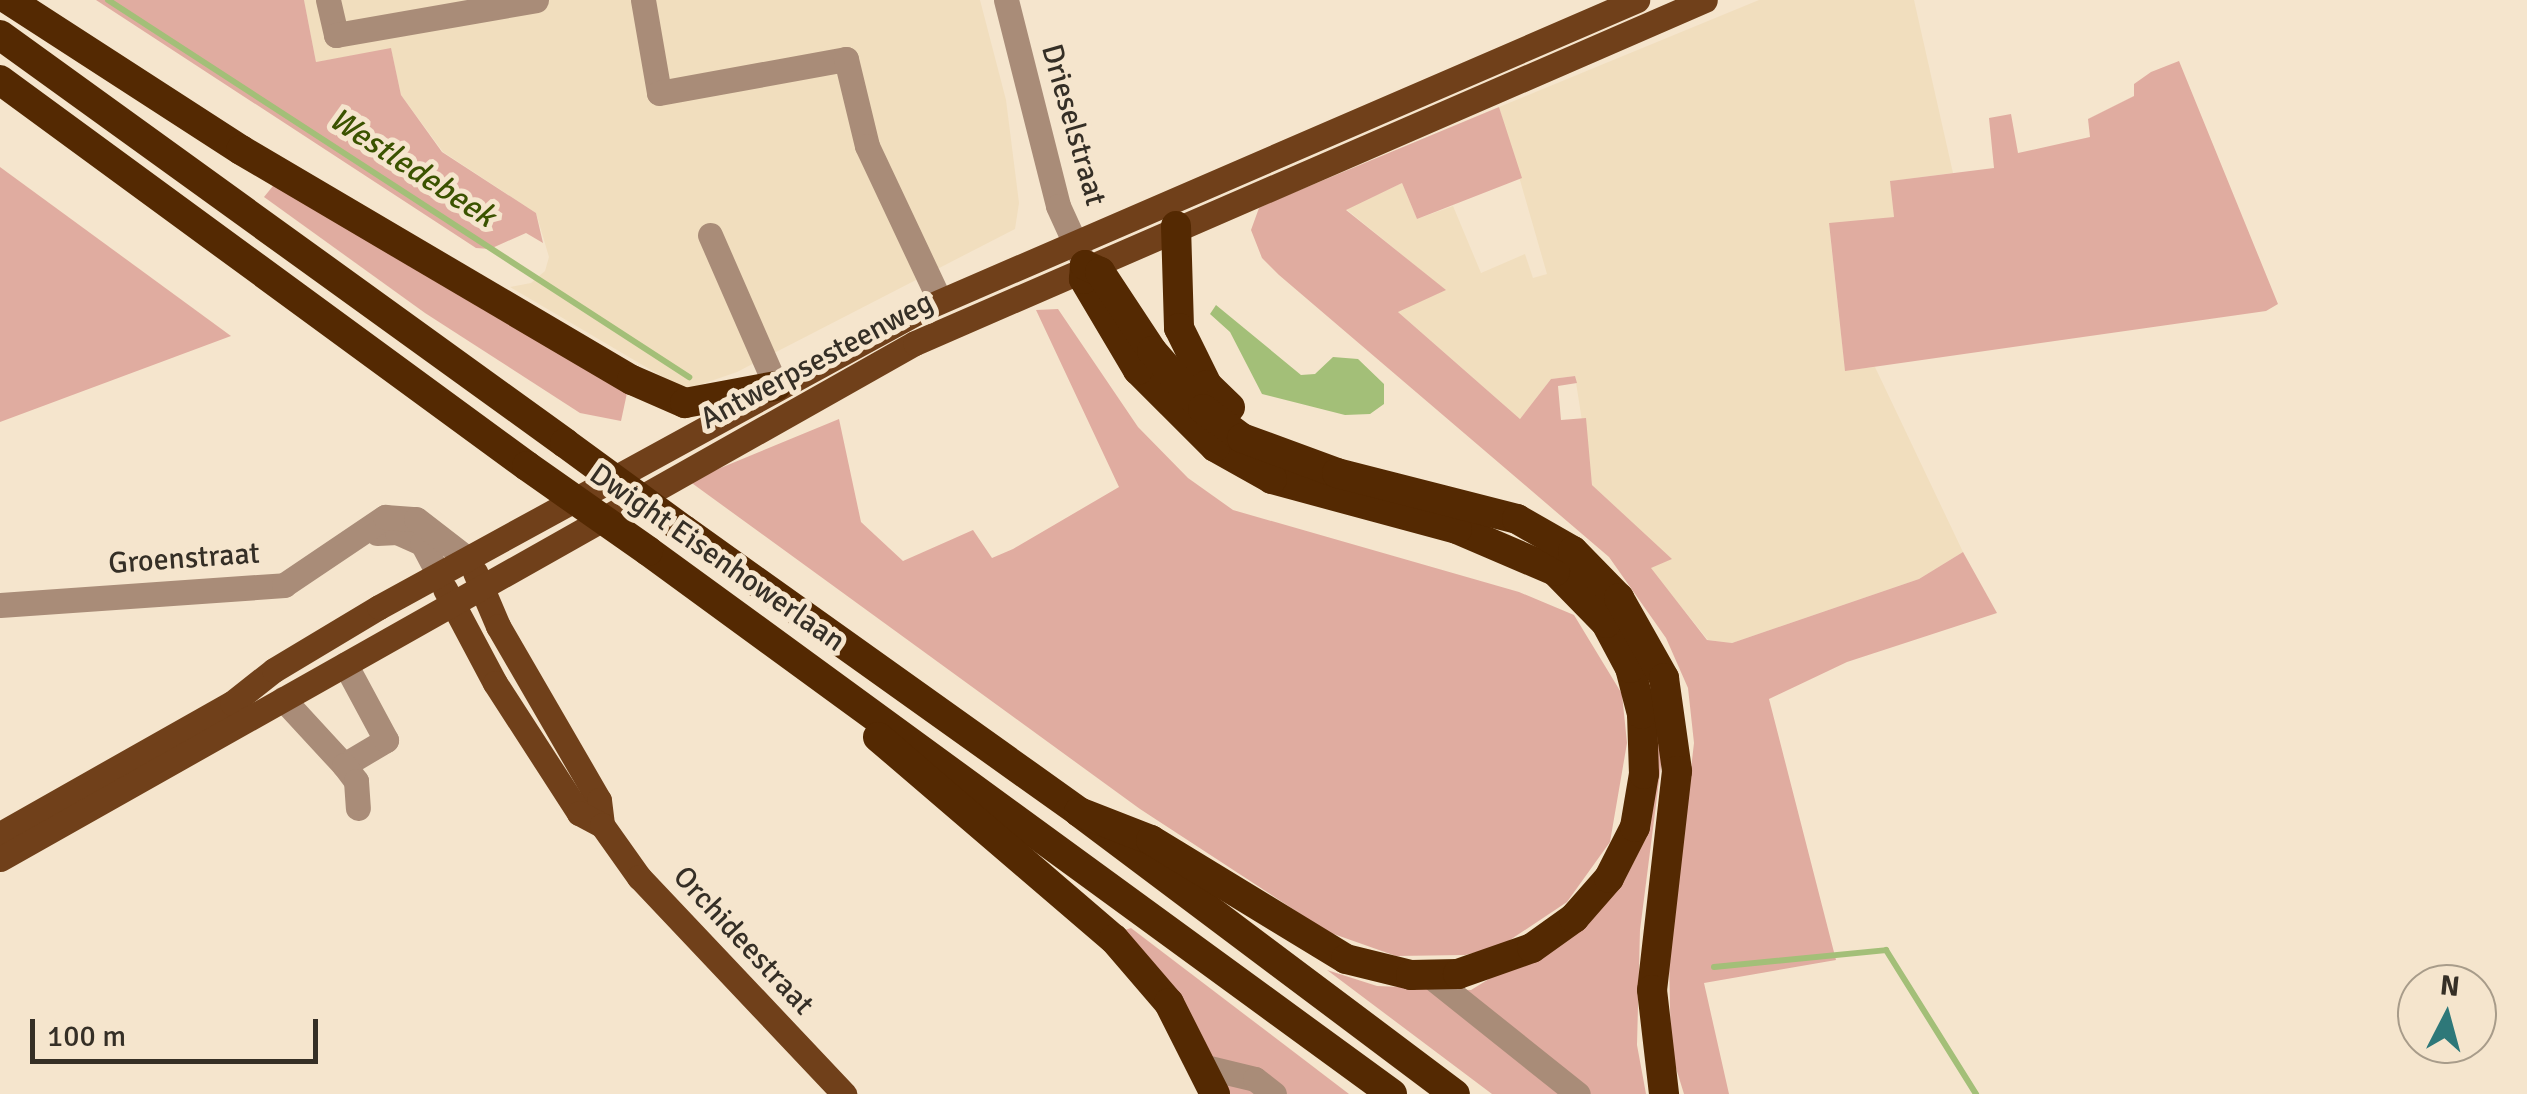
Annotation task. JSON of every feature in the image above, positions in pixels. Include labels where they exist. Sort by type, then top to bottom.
[{"type":"highway","points":[[8,0],[241,150],[632,380],[685,402],[776,386]]},
{"type":"highway","name":"Dwight Eisenhowerlaan","points":[[0,35],[1080,812],[1455,1094]]},
{"type":"highway","name":"Dwight Eisenhowerlaan","points":[[0,80],[1392,1094]]},
{"type":"highway","points":[[1176,226],[1176,310],[1190,357],[1207,384],[1283,457]]},
{"type":"highway","points":[[1079,252],[1100,272],[1152,351],[1203,410],[1283,457],[1517,518],[1599,572],[1647,639],[1664,678],[1677,772],[1652,990],[1664,1094]]},
{"type":"highway","points":[[1079,252],[1084,279],[1138,370],[1215,447],[1272,479],[1457,529],[1536,559],[1606,623],[1630,668],[1642,714],[1644,774],[1635,827],[1609,878],[1574,918],[1532,948],[1492,965],[1430,976],[1346,959],[1151,840],[1080,812]]},
{"type":"highway","points":[[830,681],[885,745],[1114,939],[1169,1003],[1210,1081]]},
{"type":"main road","name":"Antwerpsesteenweg","points":[[0,859],[802,403],[1079,252],[1492,62],[1637,0]]},
{"type":"main road","name":"Antwerpsesteenweg","points":[[0,834],[232,704],[274,670],[439,575],[776,386],[940,301],[1079,252],[1176,226],[1705,0]]},
{"type":"main road","points":[[1492,62],[1501,87]]},
{"type":"main road","name":"Orchideestraat","points":[[469,560],[498,626],[598,800],[602,825]]},
{"type":"main road","name":"Orchideestraat","points":[[439,575],[542,760],[579,813],[602,825],[639,876],[844,1094]]},
{"type":"street","points":[[328,0],[336,36],[536,0]]},
{"type":"street","points":[[643,0],[660,93],[846,59],[867,146],[940,301]]},
{"type":"street","name":"Drieselstraat","points":[[1006,0],[1058,206],[1079,252]]},
{"type":"street","points":[[710,235],[776,386]]},
{"type":"street","name":"Groenstraat","points":[[0,606],[284,584],[385,518],[416,520],[469,560]]},
{"type":"street","points":[[356,534],[397,532],[422,543],[439,575]]},
{"type":"street","points":[[344,765],[386,740],[345,664]]},
{"type":"street","points":[[283,700],[356,780],[358,808]]},
{"type":"street","points":[[1430,976],[1578,1094]]},
{"type":"street","points":[[1210,1081],[1255,1079],[1274,1094]]},
{"type":"shaded area","points":[[96,0],[304,0],[316,62],[391,48],[401,95],[442,152],[536,213],[543,243],[526,233],[490,249],[476,248]]},
{"type":"shaded area","points":[[304,0],[980,0],[1006,100],[1019,203],[1015,229],[737,372],[685,390],[510,287],[531,283],[545,271],[549,257],[536,213],[443,152],[401,95],[391,49],[316,62]]},
{"type":"shaded area","points":[[1759,0],[1914,0],[1953,173],[1891,181],[1894,217],[1829,224],[1845,370],[1875,367],[1963,552],[1919,579],[1732,643],[1708,640],[1650,568],[1671,559],[1592,485],[1575,376],[1551,379],[1520,419],[1397,311],[1445,290],[1346,209],[1402,183],[1417,219],[1453,206],[1481,273],[1525,254],[1533,278],[1547,274],[1499,107]]},
{"type":"shaded area","points":[[2179,61],[2278,304],[2266,311],[1845,371],[1829,223],[1894,217],[1890,181],[1994,168],[1989,118],[2011,114],[2018,153],[2090,137],[2088,119],[2134,96],[2134,84],[2151,72]]},
{"type":"shaded area","points":[[1499,107],[1522,178],[1417,219],[1402,183],[1346,210],[1446,290],[1398,312],[1520,419],[1551,379],[1575,376],[1577,383],[1558,386],[1561,420],[1586,418],[1592,485],[1672,559],[1651,568],[1707,640],[1732,643],[1919,579],[1963,552],[1997,613],[1847,662],[1769,699],[1836,960],[1704,983],[1729,1094],[1684,1094],[1671,1052],[1669,959],[1694,743],[1688,688],[1666,638],[1609,557],[1279,275],[1262,258],[1251,230],[1259,208],[1271,202]]},
{"type":"shaded area","points":[[0,167],[231,336],[0,422]]},
{"type":"shaded area","points":[[277,181],[627,393],[621,421],[580,413],[425,313],[264,197]]},
{"type":"shaded area","points":[[1216,305],[1301,375],[1315,374],[1333,357],[1358,359],[1384,384],[1384,404],[1370,414],[1345,415],[1262,394],[1230,332],[1210,314]]},
{"type":"shaded area","points":[[1058,309],[1138,427],[1188,478],[1233,510],[1519,592],[1574,615],[1622,694],[1627,743],[1610,842],[1567,902],[1501,946],[1465,955],[1396,956],[1328,932],[1140,809],[689,481],[839,419],[861,522],[903,561],[973,530],[992,558],[1013,549],[1119,487],[1036,310]]},
{"type":"shaded area","points":[[1653,717],[1663,750],[1640,930],[1637,1045],[1646,1094],[1492,1094],[1327,970],[1377,986],[1471,990],[1598,912]]},
{"type":"shaded area","points":[[1131,928],[1349,1094],[1229,1094],[1125,930]]},
{"type":"waterway","name":"Westledebeek","points":[[108,0],[689,377]]},
{"type":"waterway","points":[[1714,967],[1886,950],[1976,1094]]}]
